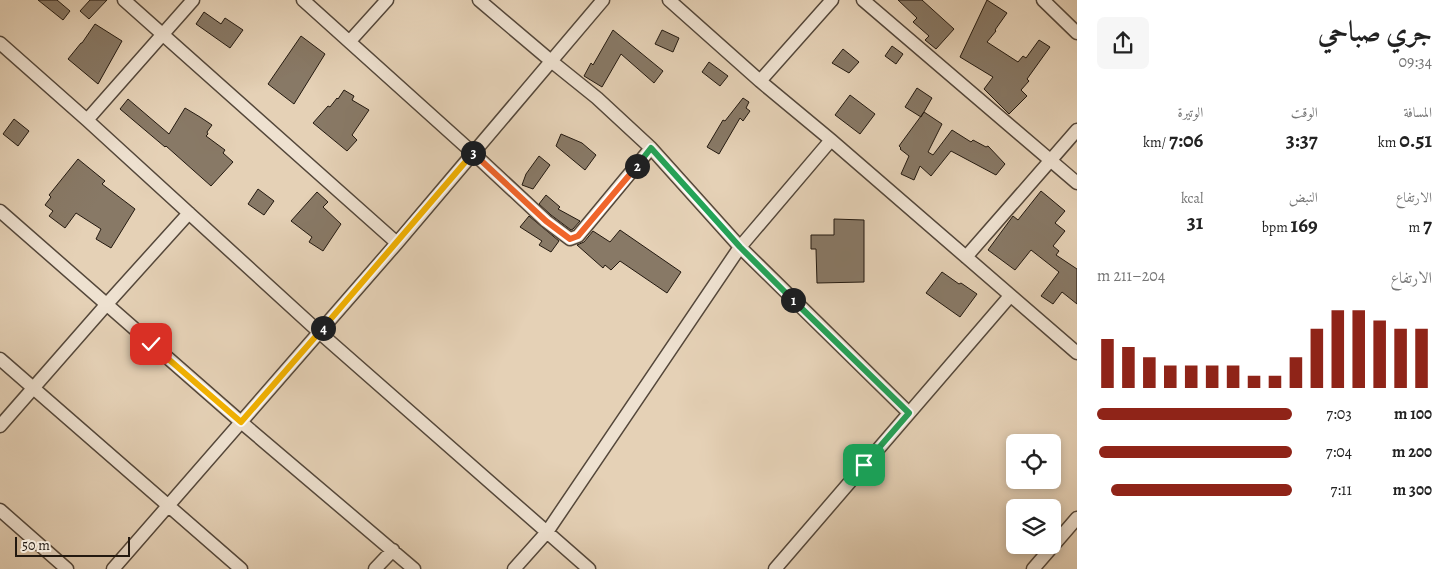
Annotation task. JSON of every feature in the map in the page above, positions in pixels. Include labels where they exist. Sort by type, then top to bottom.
[{"type":"street","points":[[124,0],[397,243]]},
{"type":"street","points":[[87,120],[193,0]]},
{"type":"street","points":[[303,0],[546,221],[570,239],[578,236],[651,148]]},
{"type":"street","points":[[350,41],[387,0]]},
{"type":"street","points":[[479,0],[597,98],[651,148],[740,247],[909,413]]},
{"type":"street","points":[[113,569],[397,243],[603,0]]},
{"type":"street","points":[[669,0],[760,82],[831,140],[1077,353]]},
{"type":"street","points":[[760,82],[832,0]]},
{"type":"street","points":[[863,0],[1077,183]]},
{"type":"street","points":[[1043,0],[1077,32]]},
{"type":"street","points":[[0,43],[320,332],[589,569]]},
{"type":"street","points":[[966,257],[1077,130]]},
{"type":"street","points":[[514,569],[547,532],[740,247],[831,140]]},
{"type":"street","points":[[0,211],[241,422],[414,569]]},
{"type":"street","points":[[0,426],[189,213]]},
{"type":"street","points":[[775,569],[1010,296]]},
{"type":"street","points":[[0,360],[241,569]]},
{"type":"street","points":[[0,510],[67,569]]},
{"type":"street","points":[[1034,569],[1077,518]]},
{"type":"street","points":[[376,569],[393,550]]},
{"type":"building","points":[[38,0],[57,0],[70,11],[63,20]]},
{"type":"building","points":[[90,0],[107,0],[89,19],[80,11]]},
{"type":"building","points":[[898,0],[922,0],[954,29],[936,49],[925,40],[929,36],[913,22],[917,18]]},
{"type":"building","points":[[987,0],[1007,13],[987,42],[1018,62],[1023,56],[1026,58],[1039,40],[1050,47],[1027,79],[1029,81],[1021,90],[1027,96],[1009,114],[984,89],[993,77],[960,57]]},
{"type":"building","points":[[204,12],[221,24],[225,18],[243,30],[230,48],[196,24]]},
{"type":"building","points":[[95,24],[122,41],[98,84],[68,59]]},
{"type":"building","points":[[613,30],[663,71],[654,83],[621,54],[602,87],[584,76],[591,63],[593,65]]},
{"type":"building","points":[[662,30],[679,38],[673,52],[655,44]]},
{"type":"building","points":[[301,36],[325,54],[294,104],[268,84]]},
{"type":"building","points":[[892,46],[903,54],[896,64],[885,56]]},
{"type":"building","points":[[843,49],[859,62],[849,73],[832,63]]},
{"type":"building","points":[[709,62],[728,76],[720,86],[702,72]]},
{"type":"building","points":[[917,88],[932,98],[921,117],[905,107]]},
{"type":"building","points":[[344,90],[354,96],[352,100],[369,110],[352,135],[357,140],[347,151],[313,123],[328,106],[330,107],[338,99]]},
{"type":"building","points":[[850,95],[875,114],[860,134],[835,115]]},
{"type":"building","points":[[743,98],[749,102],[746,108],[750,111],[743,121],[740,118],[719,154],[707,147],[723,120],[725,121]]},
{"type":"building","points":[[128,99],[169,134],[185,108],[200,117],[212,125],[206,136],[225,150],[223,153],[233,162],[211,186],[120,109]]},
{"type":"building","points":[[924,112],[942,124],[928,152],[933,155],[952,130],[971,142],[973,140],[986,147],[988,146],[1005,164],[996,175],[951,151],[931,176],[920,166],[914,180],[901,174],[909,156],[899,146]]},
{"type":"building","points":[[14,119],[29,131],[18,146],[3,134]]},
{"type":"building","points":[[561,134],[582,143],[596,155],[585,170],[556,146]]},
{"type":"building","points":[[539,156],[550,165],[533,189],[522,185],[526,174]]},
{"type":"building","points":[[78,159],[105,181],[102,184],[135,209],[111,248],[96,239],[101,229],[76,213],[65,228],[49,216],[53,211],[45,205],[51,197],[49,195]]},
{"type":"building","points":[[258,189],[274,201],[264,215],[248,204]]},
{"type":"building","points":[[1041,191],[1065,211],[1055,223],[1065,231],[1053,246],[1059,251],[1056,255],[1077,269],[1077,304],[1062,292],[1053,304],[1041,296],[1059,272],[1031,250],[1015,270],[988,250],[1013,216],[1018,220]]},
{"type":"building","points":[[317,192],[328,202],[323,207],[341,224],[323,251],[309,242],[312,237],[291,221]]},
{"type":"building","points":[[546,195],[560,207],[558,209],[580,221],[573,229],[571,230],[539,204]]},
{"type":"building","points":[[529,216],[559,241],[551,252],[539,245],[542,241],[520,227]]},
{"type":"building","points":[[834,219],[864,220],[864,282],[817,283],[816,249],[811,249],[811,235],[834,235]]},
{"type":"building","points":[[620,230],[681,272],[667,293],[620,261],[611,270],[605,265],[603,268],[577,245],[584,242],[593,231],[610,242]]},
{"type":"building","points":[[942,272],[977,294],[960,317],[926,293]]},
{"type":"route","points":[[151,344],[241,422],[473,153],[546,221],[570,239],[578,236],[651,148],[740,247],[909,413],[864,465]]}]
